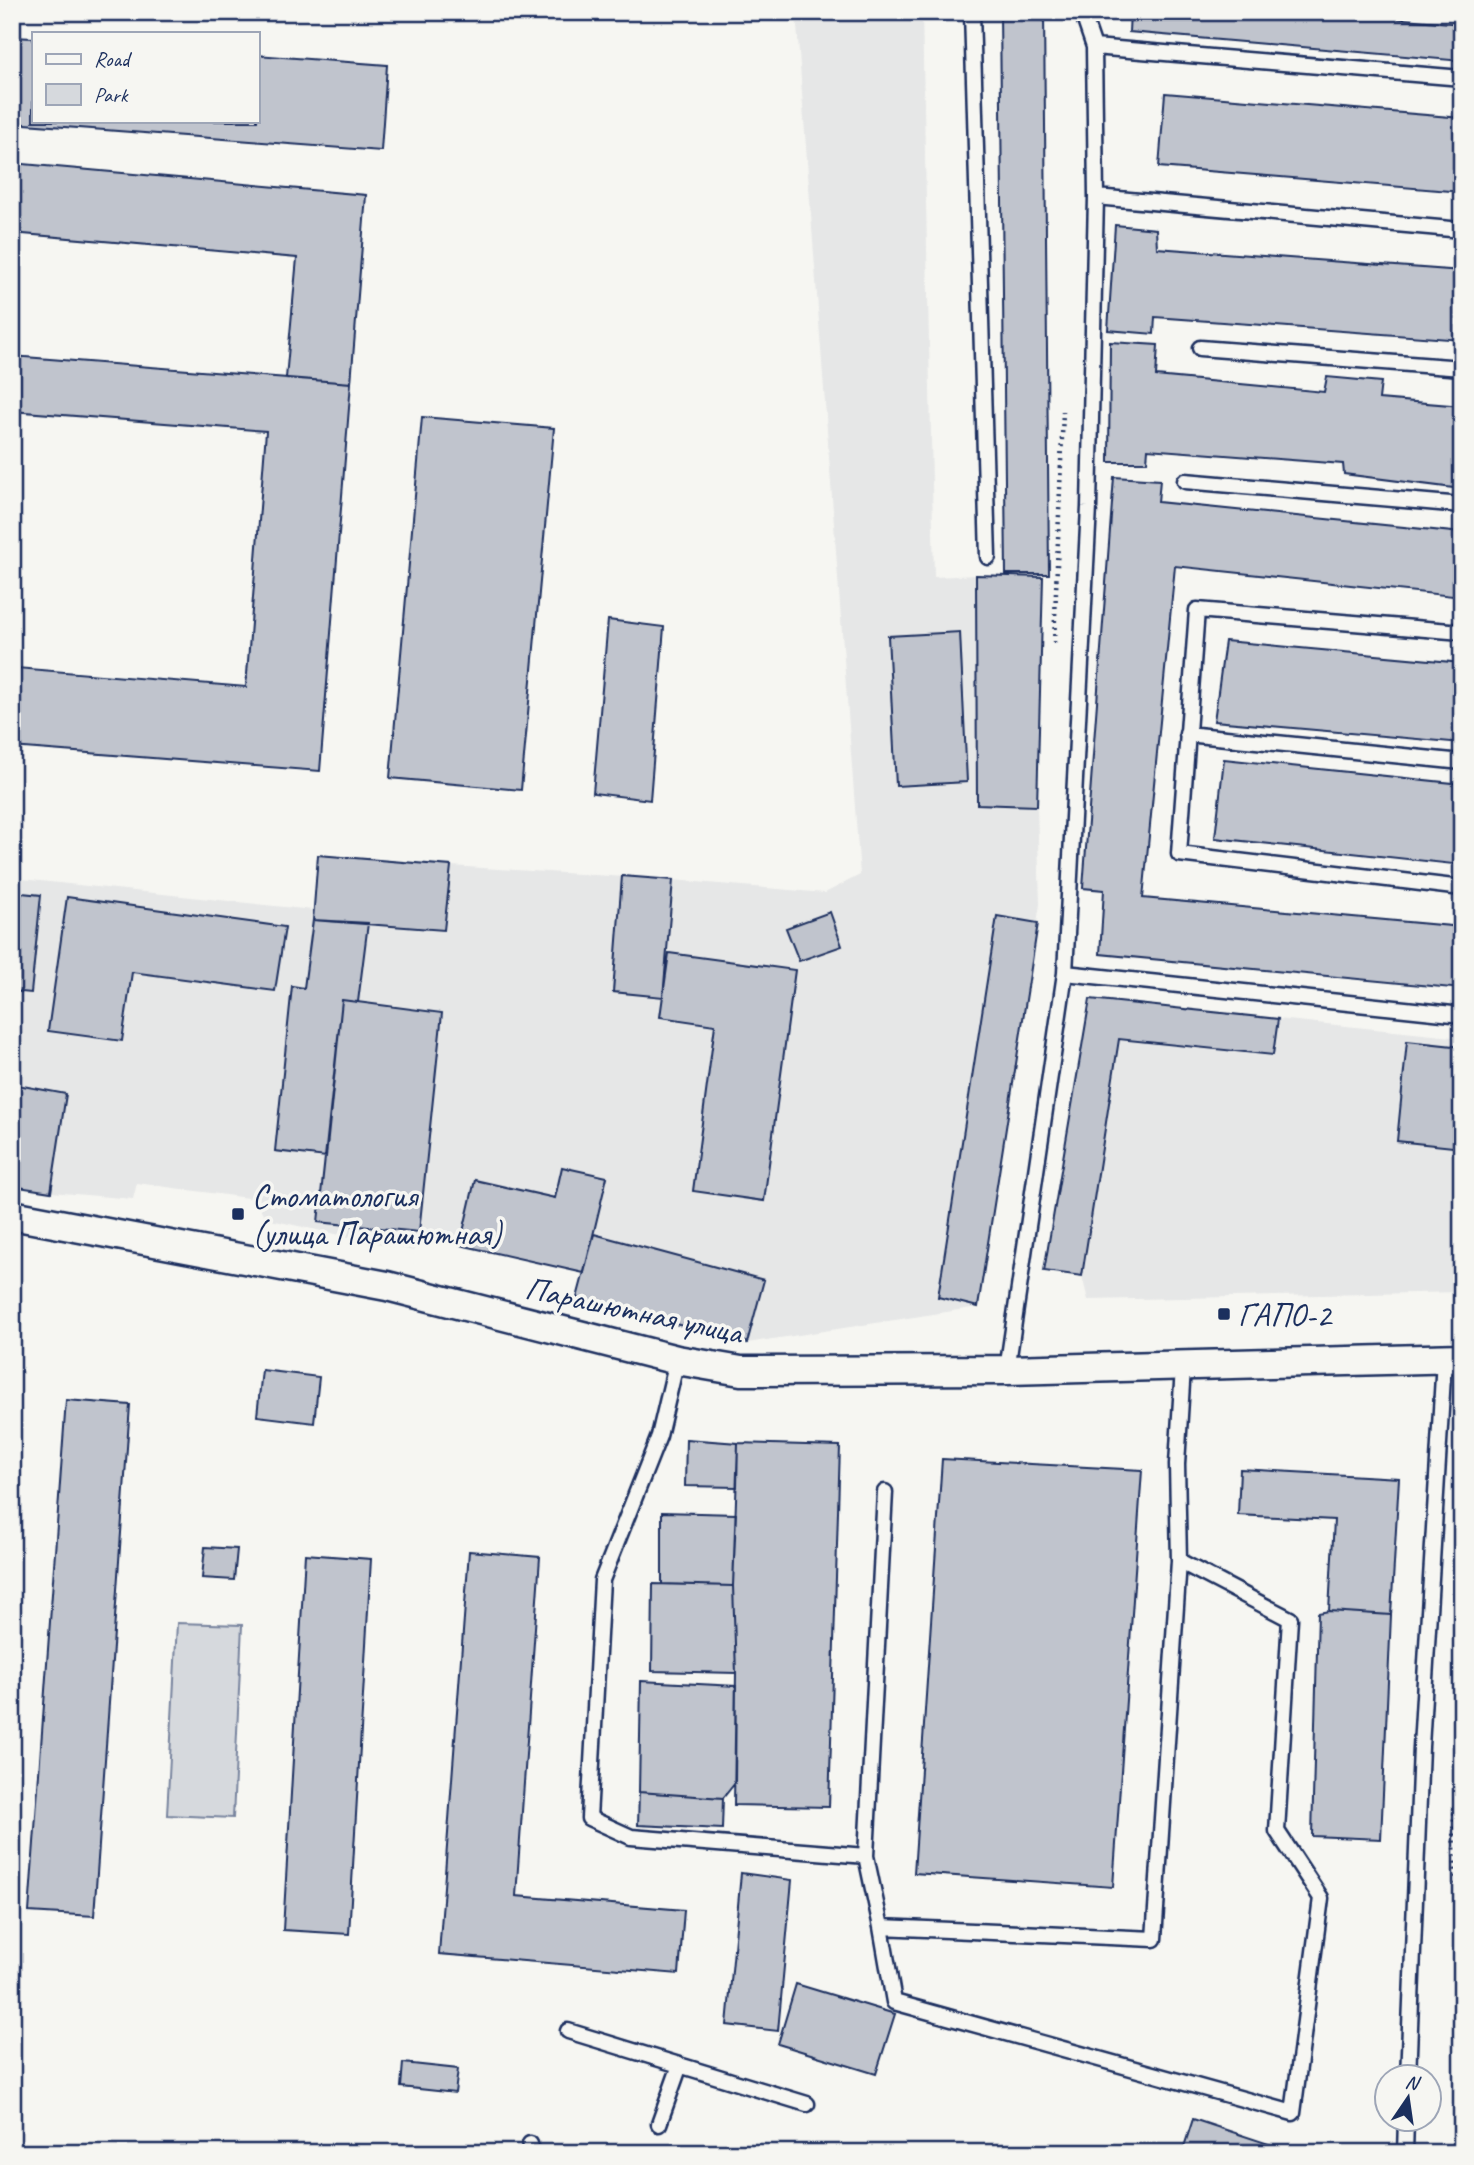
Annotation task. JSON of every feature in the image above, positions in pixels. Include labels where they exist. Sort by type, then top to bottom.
[{"type":"street","name":"Парашютная улица","points":[[12,1215],[387,1286],[677,1360],[741,1371],[1007,1370],[1453,1359]]},
{"type":"lane","points":[[972,12],[988,557]]},
{"type":"lane","points":[[1007,1370],[1065,973],[1089,507],[1096,197],[1094,47],[1082,12]]},
{"type":"lane","points":[[1094,47],[1462,78]]},
{"type":"lane","points":[[1096,197],[1462,230]]},
{"type":"lane","points":[[1200,348],[1462,368]]},
{"type":"lane","points":[[1185,481],[1462,505]]},
{"type":"lane","points":[[1462,632],[1197,610],[1179,854],[1462,888]]},
{"type":"lane","points":[[1187,734],[1462,762]]},
{"type":"lane","points":[[1065,973],[1462,1015]]},
{"type":"lane","points":[[1409,2064],[1421,1747],[1453,1359]]},
{"type":"lane","points":[[677,1360],[659,1436],[602,1580],[589,1818],[631,1838],[866,1856]]},
{"type":"lane","points":[[881,1927],[1154,1939],[1179,1562],[1177,1464],[1183,1367]]},
{"type":"lane","points":[[885,1492],[866,1856],[894,2002],[1293,2113],[1321,1898],[1277,1831],[1290,1619],[1179,1562]]},
{"type":"lane","points":[[568,2031],[807,2104]]},
{"type":"lane","points":[[659,2124],[680,2065]]},
{"type":"lane","points":[[1405,2153],[1406,2134]]},
{"type":"path","points":[[1053,656],[1063,409]]},
{"type":"path","points":[[1462,1716],[1454,1831],[1462,1964]]},
{"type":"shaded area","points":[[796,12],[922,12],[934,577],[1043,577],[1037,806],[1040,904],[978,1307],[747,1343],[577,1298],[584,1273],[460,1245],[462,1240],[419,1232],[414,1251],[266,1219],[255,1199],[137,1183],[133,1199],[12,1186],[12,878],[313,910],[318,855],[825,893],[860,875]]},
{"type":"shaded area","points":[[1278,1019],[1462,1038],[1462,1292],[1088,1300],[1082,1276],[1119,1039],[1273,1055]]},
{"type":"green space","points":[[177,1623],[242,1625],[233,1818],[167,1815]]},
{"type":"building","points":[[1000,12],[1044,12],[1049,574],[1006,574]]},
{"type":"building","points":[[1130,12],[1321,12],[1462,24],[1462,61],[1129,32]]},
{"type":"building","points":[[12,37],[32,38],[32,122],[259,122],[259,55],[387,65],[381,151],[12,123]]},
{"type":"building","points":[[1165,93],[1462,118],[1462,192],[1159,167]]},
{"type":"building","points":[[12,163],[366,195],[351,383],[286,378],[297,258],[12,233]]},
{"type":"building","points":[[1115,225],[1156,229],[1157,248],[1462,271],[1462,340],[1155,317],[1154,334],[1108,330]]},
{"type":"building","points":[[1110,342],[1158,345],[1156,376],[1324,392],[1327,377],[1381,382],[1379,399],[1462,406],[1462,489],[1344,474],[1343,464],[1148,449],[1147,462],[1109,462]]},
{"type":"building","points":[[12,356],[351,383],[320,771],[12,747],[17,668],[246,687],[266,431],[12,411]]},
{"type":"building","points":[[422,417],[554,428],[521,790],[390,778]]},
{"type":"building","points":[[1114,477],[1160,480],[1158,502],[1462,533],[1462,597],[1175,566],[1143,898],[1462,927],[1462,989],[1100,954],[1104,890],[1083,888]]},
{"type":"building","points":[[976,575],[1043,577],[1037,806],[977,804]]},
{"type":"building","points":[[608,620],[664,627],[650,800],[593,793]]},
{"type":"building","points":[[960,632],[967,782],[896,786],[888,636]]},
{"type":"building","points":[[1225,641],[1462,663],[1462,743],[1214,721]]},
{"type":"building","points":[[1224,759],[1462,784],[1462,865],[1215,838]]},
{"type":"building","points":[[318,855],[451,866],[444,930],[313,920]]},
{"type":"building","points":[[622,876],[673,880],[663,997],[613,992]]},
{"type":"building","points":[[12,892],[41,895],[31,993],[12,991]]},
{"type":"building","points":[[67,897],[285,927],[275,991],[132,972],[122,1041],[48,1031]]},
{"type":"building","points":[[830,912],[842,946],[799,961],[786,928]]},
{"type":"building","points":[[997,916],[1038,923],[978,1307],[938,1297]]},
{"type":"building","points":[[313,920],[368,923],[358,1002],[342,1000],[326,1157],[275,1151],[292,986],[304,988]]},
{"type":"building","points":[[669,953],[795,970],[764,1201],[693,1191],[715,1025],[660,1017]]},
{"type":"building","points":[[1090,999],[1278,1019],[1273,1055],[1119,1039],[1082,1276],[1044,1271]]},
{"type":"building","points":[[342,1000],[442,1013],[419,1232],[318,1222]]},
{"type":"building","points":[[1407,1041],[1462,1047],[1462,1148],[1397,1141]]},
{"type":"building","points":[[12,1084],[66,1094],[51,1192],[12,1186]]},
{"type":"building","points":[[562,1167],[607,1177],[584,1273],[460,1245],[475,1180],[555,1198]]},
{"type":"building","points":[[594,1234],[764,1280],[747,1343],[577,1298]]},
{"type":"building","points":[[262,1370],[319,1377],[314,1423],[257,1416]]},
{"type":"building","points":[[66,1400],[130,1405],[94,1916],[29,1912]]},
{"type":"building","points":[[686,1439],[738,1443],[737,1487],[685,1486]]},
{"type":"building","points":[[738,1443],[840,1446],[829,1807],[734,1805],[736,1673],[733,1586]]},
{"type":"building","points":[[942,1459],[1142,1470],[1113,1887],[914,1873]]},
{"type":"building","points":[[1240,1469],[1399,1478],[1391,1615],[1329,1611],[1334,1520],[1238,1515]]},
{"type":"building","points":[[662,1512],[736,1514],[733,1586],[662,1584]]},
{"type":"building","points":[[205,1547],[237,1549],[234,1580],[202,1578]]},
{"type":"building","points":[[469,1551],[540,1557],[516,1896],[684,1910],[679,1974],[439,1954]]},
{"type":"building","points":[[305,1554],[371,1559],[349,1934],[283,1930]]},
{"type":"building","points":[[653,1584],[733,1586],[736,1673],[652,1671]]},
{"type":"building","points":[[1329,1611],[1391,1615],[1381,1839],[1312,1836],[1318,1613]]},
{"type":"building","points":[[641,1681],[736,1686],[735,1783],[723,1798],[639,1792]]},
{"type":"building","points":[[639,1792],[723,1798],[722,1829],[638,1825]]},
{"type":"building","points":[[741,1873],[792,1880],[778,2031],[727,2025]]},
{"type":"building","points":[[796,1984],[895,2014],[876,2074],[778,2044]]},
{"type":"building","points":[[403,2063],[458,2069],[455,2093],[401,2087]]},
{"type":"building","points":[[1193,2119],[1296,2153],[1182,2153]]},
{"type":"building","points":[[564,2147],[614,2150],[614,2153],[564,2153]]},
{"type":"place","name":"Стоматология (улица Парашютная)","points":[[238,1214]]},
{"type":"place","name":"ГАПО-2","points":[[1224,1314]]}]
